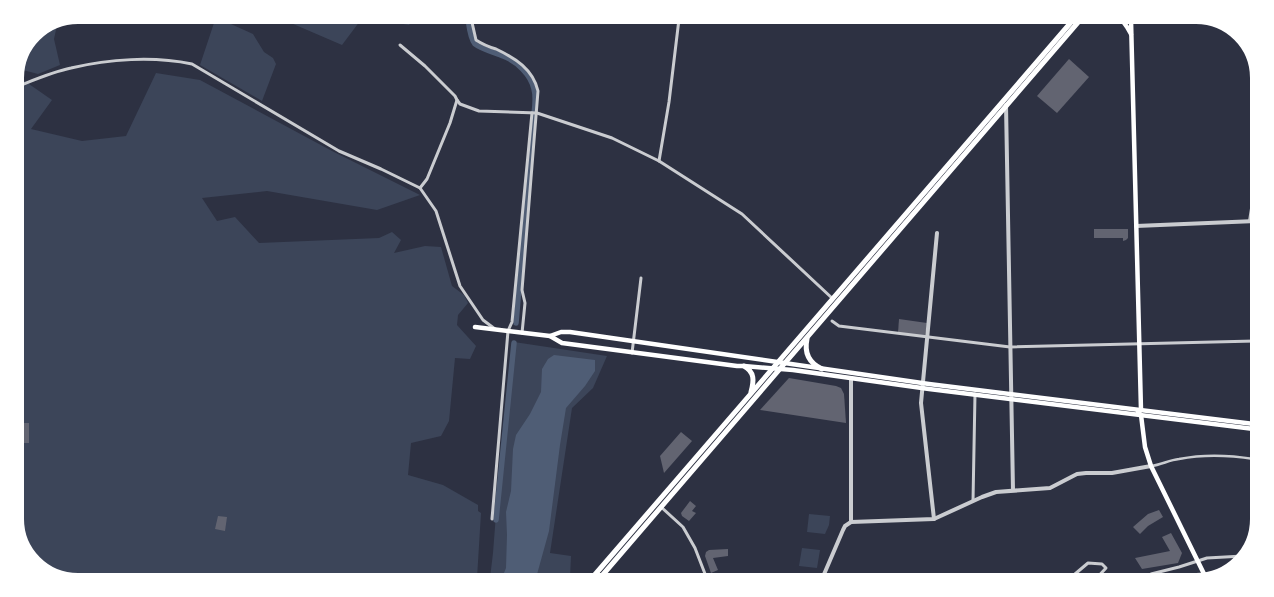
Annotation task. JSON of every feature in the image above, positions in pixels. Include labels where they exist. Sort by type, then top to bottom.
[{"type":"main road","points":[[595,574],[1070,23]]},
{"type":"main road","points":[[603,574],[1077,23]]},
{"type":"main road","points":[[1124,23],[1130,31],[1132,39]]},
{"type":"main road","points":[[1131,23],[1140,412],[1145,447],[1151,466],[1204,574]]},
{"type":"main road","points":[[475,327],[550,336],[562,343],[632,353],[1251,424]]},
{"type":"main road","points":[[550,336],[563,331],[786,363],[975,394],[1011,396]]},
{"type":"main road","points":[[807,338],[806,349],[809,358],[815,366],[822,369]]},
{"type":"main road","points":[[744,366],[745,357]]},
{"type":"main road","points":[[744,366],[753,376],[751,394]]},
{"type":"main road","points":[[1140,412],[1251,429]]},
{"type":"street","points":[[472,23],[476,40],[512,58],[524,66],[532,76],[538,91],[522,290],[525,303],[522,333]]},
{"type":"street","points":[[659,161],[669,102],[678,23]]},
{"type":"street","points":[[400,45],[425,66],[455,96],[460,104],[479,111],[537,113],[612,138],[659,161],[742,214],[833,299]]},
{"type":"street","points":[[23,85],[70,68],[97,63],[137,59],[150,61],[172,60],[192,64],[339,151],[420,188],[436,211],[460,286],[483,320],[496,330]]},
{"type":"street","points":[[420,188],[426,179],[450,123],[458,100]]},
{"type":"street","points":[[1006,105],[1013,490]]},
{"type":"street","points":[[492,519],[508,331],[512,322],[532,113]]},
{"type":"street","points":[[1136,226],[1250,221],[1251,215]]},
{"type":"street","points":[[934,519],[921,406],[937,233]]},
{"type":"street","points":[[632,353],[641,278]]},
{"type":"street","points":[[832,320],[840,326],[1010,347],[1251,341]]},
{"type":"street","points":[[851,378],[851,522]]},
{"type":"street","points":[[973,501],[975,394]]},
{"type":"street","points":[[824,574],[845,526],[851,522],[934,519],[996,492],[1050,488],[1082,473],[1108,474],[1151,466],[1177,459],[1199,456],[1214,455],[1251,459]]},
{"type":"street","points":[[661,507],[683,527],[695,548],[705,574]]},
{"type":"street","points":[[1151,574],[1207,558],[1236,556]]},
{"type":"street","points":[[1075,574],[1088,563],[1102,564],[1106,568],[1100,574]]},
{"type":"shaded area","points":[[214,23],[229,23],[253,34],[264,52],[273,58],[276,64],[262,101],[200,65]]},
{"type":"shaded area","points":[[291,23],[358,23],[342,45]]},
{"type":"shaded area","points":[[398,23],[410,23],[409,25]]},
{"type":"shaded area","points":[[57,27],[54,39],[60,65],[38,74],[24,70],[27,57],[32,47],[39,39],[47,32]]},
{"type":"shaded area","points":[[156,73],[200,80],[332,151],[420,195],[377,210],[267,191],[202,198],[217,221],[235,217],[259,243],[379,238],[392,232],[401,240],[394,253],[425,246],[441,247],[452,286],[464,295],[468,303],[458,315],[457,325],[476,346],[470,359],[455,358],[449,421],[441,436],[411,443],[408,475],[443,485],[478,505],[478,511],[481,513],[477,574],[78,574],[67,573],[47,565],[32,550],[26,537],[23,523],[23,80],[52,100],[31,129],[82,141],[126,136]]},
{"type":"shaded area","points":[[514,342],[607,356],[593,388],[572,408],[550,553],[571,556],[570,574],[490,574]]},
{"type":"shaded area","points":[[554,355],[595,360],[595,371],[585,386],[566,408],[549,531],[537,574],[504,574],[506,568],[506,512],[511,491],[513,449],[516,435],[530,414],[541,392],[542,369],[548,359]]},
{"type":"shaded area","points":[[809,514],[830,516],[829,525],[825,534],[807,532]]},
{"type":"shaded area","points":[[802,548],[820,550],[817,568],[799,566]]},
{"type":"building","points":[[1069,59],[1089,77],[1057,113],[1037,96]]},
{"type":"building","points":[[1094,229],[1128,229],[1128,238],[1123,241],[1123,238],[1094,238]]},
{"type":"building","points":[[899,319],[927,323],[925,336],[898,333]]},
{"type":"building","points":[[789,378],[841,388],[844,394],[846,423],[760,410]]},
{"type":"building","points":[[23,423],[29,423],[29,443],[23,443]]},
{"type":"building","points":[[681,432],[692,441],[664,473],[660,456]]},
{"type":"building","points":[[690,501],[696,506],[692,511],[696,513],[689,521],[682,516],[681,513]]},
{"type":"building","points":[[1159,510],[1163,517],[1148,526],[1140,534],[1133,527],[1148,514]]},
{"type":"building","points":[[218,516],[227,517],[225,531],[215,529]]},
{"type":"building","points":[[1171,533],[1182,553],[1178,563],[1142,569],[1135,558],[1170,551],[1162,537]]},
{"type":"building","points":[[728,549],[728,556],[713,558],[718,570],[711,573],[705,556],[706,552],[709,550]]},
{"type":"waterway","points":[[469,23],[471,35],[475,44],[508,58],[523,69],[530,79],[535,93],[516,323]]},
{"type":"waterway","points":[[496,520],[514,343]]}]
